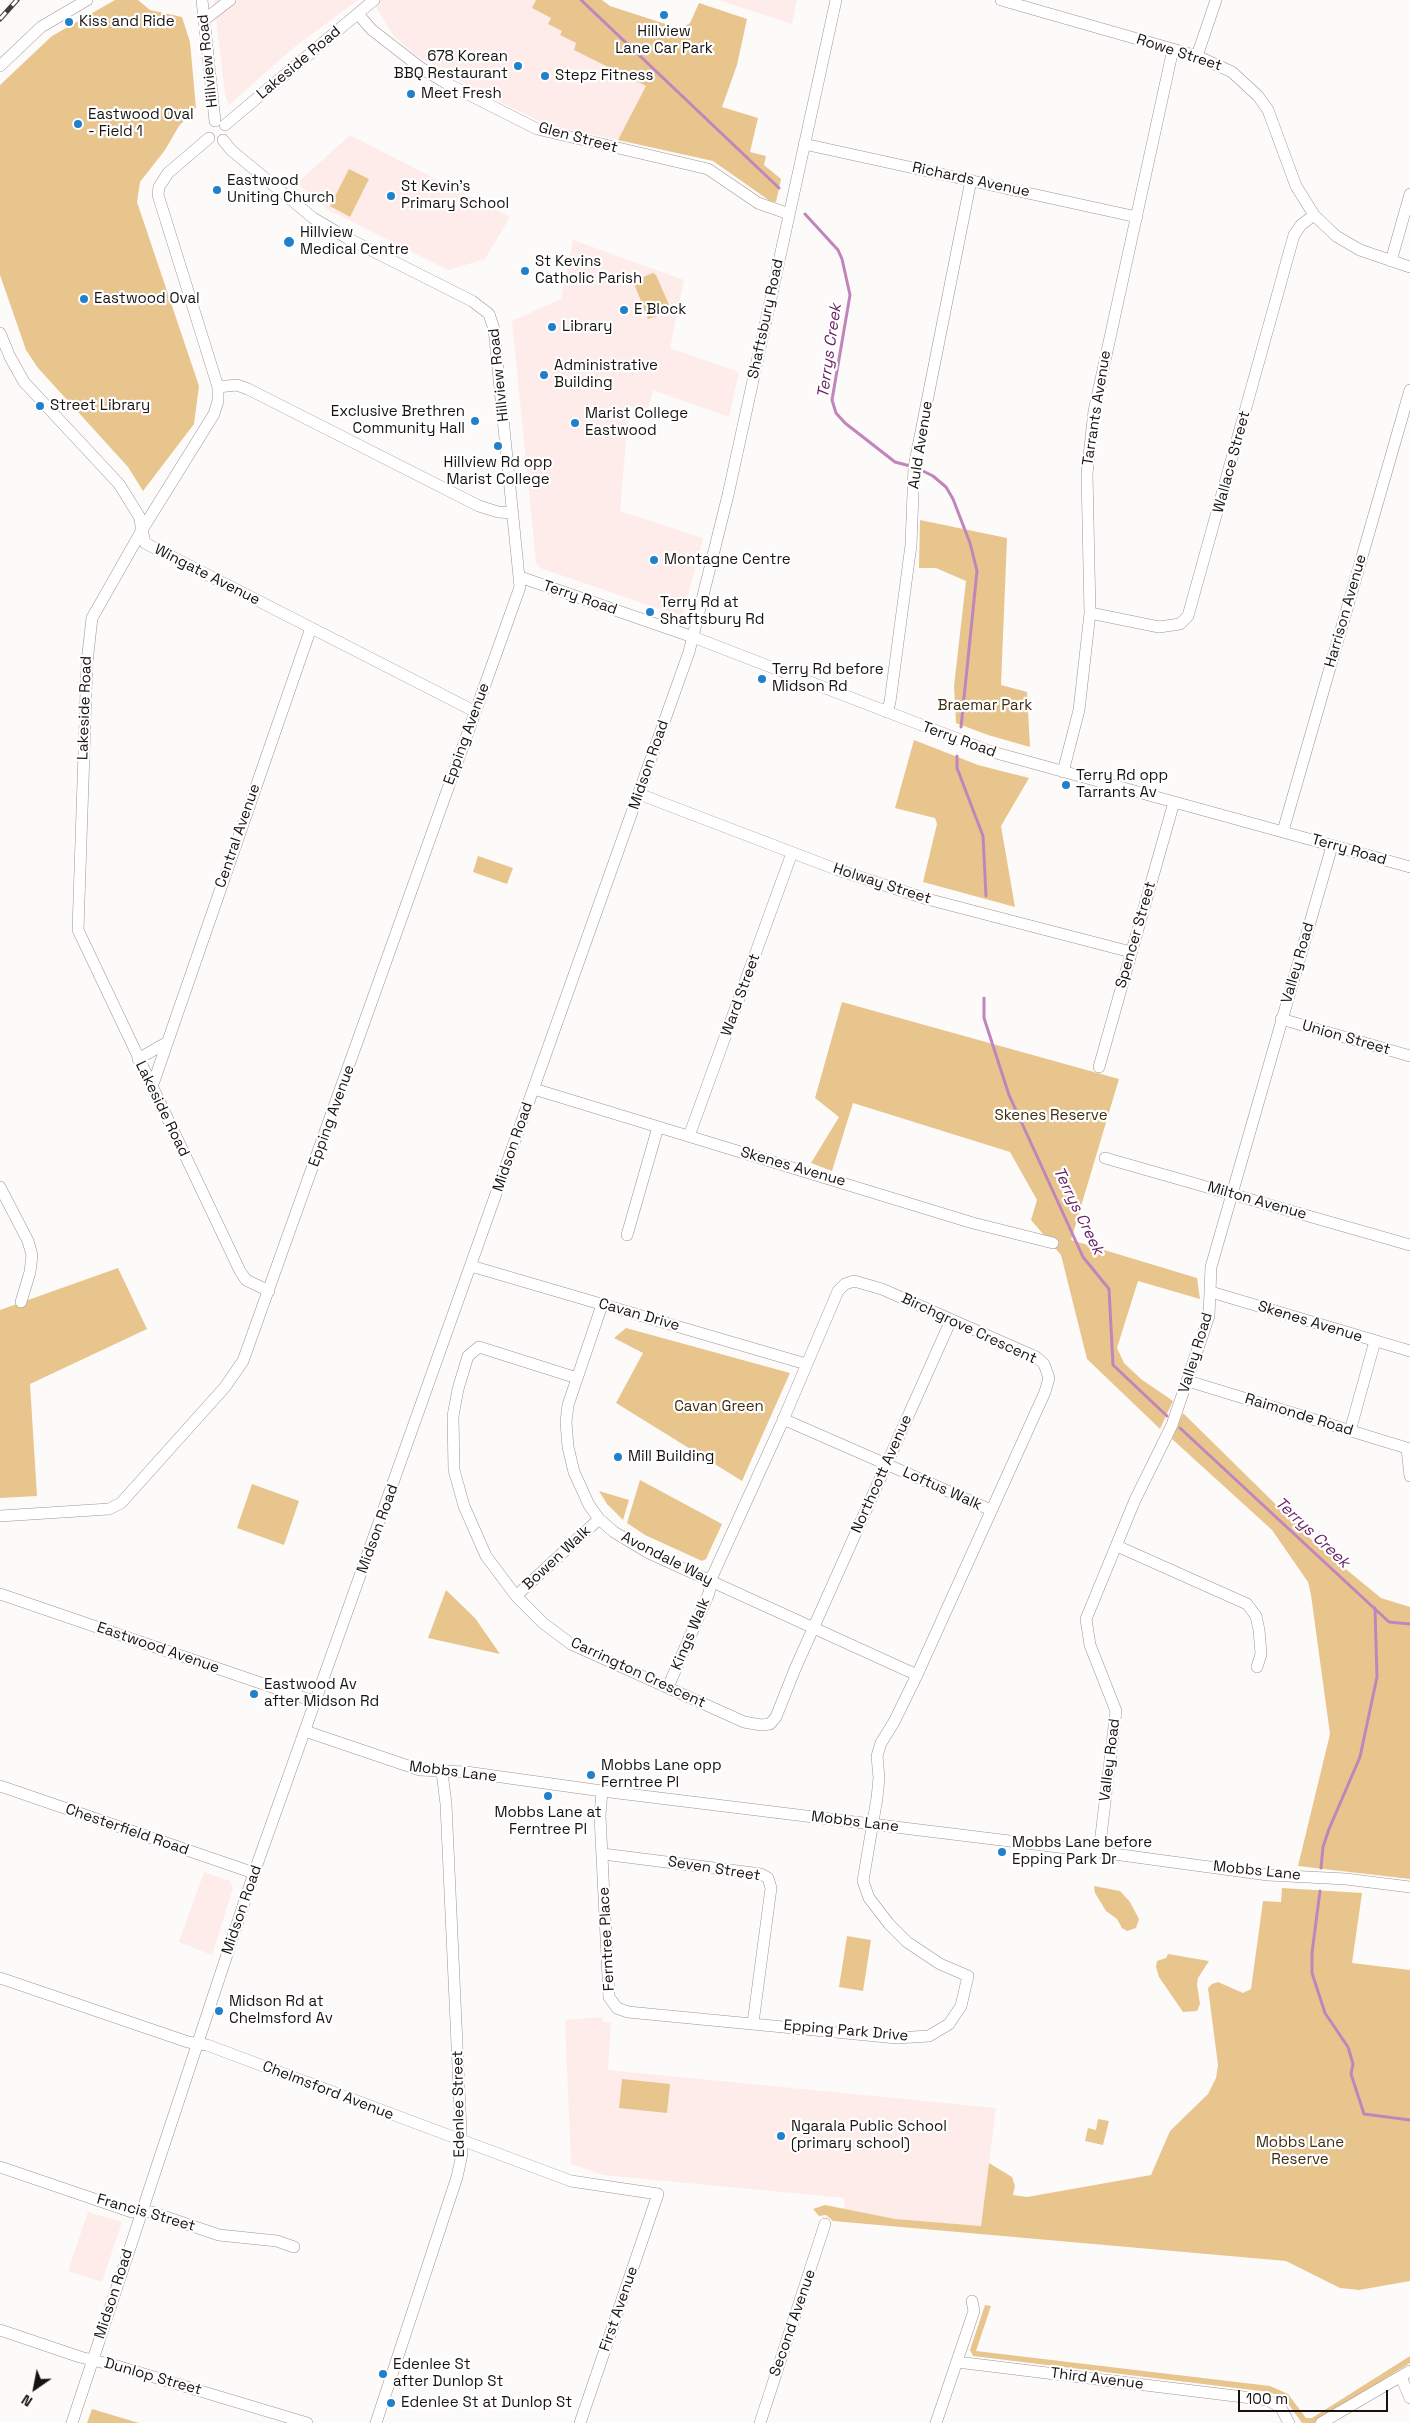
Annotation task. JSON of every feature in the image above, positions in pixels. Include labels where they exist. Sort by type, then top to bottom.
[{"type":"street","points":[[0,66],[42,27],[87,0]]},
{"type":"street","name":"Hillview Road","points":[[202,0],[220,123]]},
{"type":"street","points":[[204,20],[230,0]]},
{"type":"street","name":"Lakeside Road","points":[[220,123],[374,0]]},
{"type":"street","name":"Shaftsbury Road","points":[[693,637],[724,513],[836,0]]},
{"type":"street","name":"Rowe Street","points":[[1001,0],[1197,56],[1232,72],[1258,96],[1276,127],[1296,186],[1314,215],[1326,228],[1347,243],[1365,252],[1410,267]]},
{"type":"street","points":[[1197,56],[1216,0]]},
{"type":"street","name":"Glen Street","points":[[358,14],[372,30],[421,68],[446,83],[537,129],[708,169],[758,203],[789,214]]},
{"type":"street","name":"Tarrants Avenue","points":[[1064,772],[1079,710],[1090,613],[1087,474],[1094,411],[1173,49]]},
{"type":"street","points":[[220,123],[228,132],[223,140],[217,142],[209,138],[207,130],[209,124],[220,123]]},
{"type":"street","name":"Lakeside Road","points":[[209,138],[168,173],[159,187],[158,195],[218,387],[218,402],[214,414],[98,605],[89,630],[77,918],[78,930],[82,940],[240,1271],[246,1280],[269,1291]]},
{"type":"street","name":"Hillview Road","points":[[223,140],[231,150],[325,226],[465,297],[489,314],[494,329],[520,577]]},
{"type":"street","name":"Richards Avenue","points":[[804,144],[1137,217]]},
{"type":"street","name":"Auld Avenue","points":[[887,712],[911,545],[914,467],[972,180]]},
{"type":"street","points":[[1391,261],[1410,194]]},
{"type":"street","name":"Wallace Street","points":[[1090,613],[1159,627],[1180,624],[1188,616],[1294,235],[1301,225],[1314,215]]},
{"type":"street","name":"Wingate Avenue","points":[[0,333],[13,363],[24,382],[119,484],[139,516],[145,543],[474,711]]},
{"type":"street","points":[[218,387],[237,385],[248,389],[479,506],[498,512],[513,513]]},
{"type":"street","name":"Harrison Avenue","points":[[1283,831],[1410,390]]},
{"type":"street","name":"Terry Road","points":[[520,577],[693,637],[989,752],[1410,867]]},
{"type":"street","name":"Epping Avenue","points":[[0,1516],[109,1509],[121,1503],[235,1375],[244,1361],[474,711],[517,596],[520,587],[520,577]]},
{"type":"street","name":"Central Avenue","points":[[152,1087],[311,628]]},
{"type":"street","name":"Midson Road","points":[[72,2423],[254,1873],[639,794],[693,637]]},
{"type":"street","name":"Holway Street","points":[[639,794],[792,853],[926,899],[1131,952]]},
{"type":"street","name":"Spencer Street","points":[[1099,1067],[1174,802]]},
{"type":"street","name":"Valley Road","points":[[1098,1852],[1116,1711],[1090,1645],[1086,1619],[1136,1500],[1172,1426],[1210,1316],[1211,1267],[1332,846]]},
{"type":"street","name":"Ward Street","points":[[689,1136],[792,853]]},
{"type":"street","name":"Union Street","points":[[1281,1019],[1410,1056]]},
{"type":"street","points":[[138,1058],[166,1043]]},
{"type":"street","name":"Skenes Avenue","points":[[534,1089],[973,1223],[1053,1243]]},
{"type":"street","points":[[627,1235],[658,1127]]},
{"type":"street","name":"Milton Avenue","points":[[1105,1158],[1410,1245]]},
{"type":"street","points":[[0,1187],[5,1208],[32,1255],[30,1272],[21,1302]]},
{"type":"street","name":"Cavan Drive","points":[[471,1266],[806,1364]]},
{"type":"street","name":"Birchgrove Crescent","points":[[711,1581],[838,1291],[846,1284],[854,1281],[882,1289],[1036,1357],[1044,1364],[1049,1378],[1045,1392],[917,1675],[894,1722],[881,1743],[877,1756],[879,1778],[873,1824]]},
{"type":"street","name":"Skenes Avenue","points":[[1211,1292],[1410,1351]]},
{"type":"street","name":"Avondale Way","points":[[602,1305],[576,1378],[568,1405],[566,1422],[568,1447],[581,1489],[599,1520],[649,1554],[917,1675]]},
{"type":"street","name":"Northcott Avenue","points":[[814,1627],[951,1320]]},
{"type":"street","points":[[1350,1431],[1376,1341]]},
{"type":"street","name":"Carrington Crescent","points":[[576,1378],[479,1348],[468,1356],[458,1389],[454,1416],[454,1470],[464,1506],[486,1556],[516,1596],[543,1623],[571,1644],[600,1659],[668,1687],[744,1722],[761,1726],[770,1724],[776,1717],[814,1627]]},
{"type":"street","name":"Raimonde Road","points":[[1188,1381],[1409,1449]]},
{"type":"street","name":"Loftus Walk","points":[[783,1419],[991,1510]]},
{"type":"street","points":[[1409,1449],[1410,1476]]},
{"type":"street","name":"Bowen Walk","points":[[516,1596],[599,1520]]},
{"type":"street","points":[[1117,1546],[1247,1604],[1256,1616],[1259,1630],[1261,1654],[1257,1667]]},
{"type":"street","name":"Kings Walk","points":[[668,1687],[709,1593],[711,1581]]},
{"type":"street","name":"Eastwood Avenue","points":[[0,1594],[316,1702]]},
{"type":"street","name":"Mobbs Lane","points":[[306,1731],[420,1770],[466,1772],[602,1791],[1098,1852],[1268,1875],[1346,1879],[1410,1887]]},
{"type":"street","name":"Edenlee Street","points":[[376,2423],[462,2157],[446,1804],[442,1772]]},
{"type":"street","name":"Chesterfield Road","points":[[0,1786],[254,1873]]},
{"type":"street","name":"Ferntree Place","points":[[602,1791],[600,1816],[609,1997],[617,2008],[628,2012],[753,2023]]},
{"type":"street","name":"Epping Park Drive","points":[[753,2023],[897,2038],[930,2036],[949,2024],[961,2006],[968,1976],[940,1964],[907,1942],[889,1924],[870,1898],[863,1881],[873,1824]]},
{"type":"street","name":"Seven Street","points":[[603,1854],[761,1874],[768,1878],[771,1888],[753,2023]]},
{"type":"street","name":"Chelmsford Avenue","points":[[0,1978],[197,2044],[207,2045],[462,2142],[571,2181],[658,2194]]},
{"type":"street","name":"Francis Street","points":[[0,2167],[132,2212],[151,2212],[219,2235],[277,2241],[294,2247]]},
{"type":"street","name":"First Avenue","points":[[580,2423],[658,2194]]},
{"type":"street","name":"Second Avenue","points":[[760,2423],[825,2224]]},
{"type":"street","points":[[936,2423],[974,2311],[972,2301]]},
{"type":"street","name":"Dunlop Street","points":[[0,2330],[92,2360],[307,2423]]},
{"type":"street","name":"Third Avenue","points":[[957,2362],[1268,2400],[1281,2408],[1289,2423]]},
{"type":"street","points":[[1321,2423],[1406,2374],[1410,2398]]},
{"type":"shaded area","points":[[214,0],[358,0],[292,49],[229,105],[225,94]]},
{"type":"shaded area","points":[[372,0],[536,0],[532,8],[551,18],[562,31],[560,35],[576,43],[575,50],[647,86],[618,140],[547,125],[466,85],[414,54],[393,35]]},
{"type":"shaded area","points":[[718,0],[797,0],[792,24]]},
{"type":"shaded area","name":"St Kevin's Primary School","points":[[350,135],[510,217],[485,259],[448,270],[327,209],[297,183]]},
{"type":"shaded area","name":"Marist College Eastwood","points":[[573,240],[684,280],[670,348],[739,372],[729,417],[653,390],[647,412],[629,406],[620,511],[703,538],[683,614],[680,616],[540,568],[536,562],[512,321],[561,299]]},
{"type":"shaded area","points":[[204,1872],[230,1881],[233,1888],[212,1955],[179,1942]]},
{"type":"shaded area","name":"Ngarala Public School (primary school)","points":[[602,2017],[603,2022],[611,2022],[608,2070],[996,2108],[981,2226],[843,2215],[845,2198],[603,2175],[571,2164],[565,2020]]},
{"type":"shaded area","points":[[88,2212],[122,2222],[102,2282],[68,2271]]},
{"type":"green space","points":[[115,0],[138,0],[150,10],[182,17],[190,42],[196,108],[179,126],[165,150],[140,182],[137,202],[199,386],[194,424],[143,491],[128,467],[38,368],[26,350],[0,275],[0,85],[52,36]]},
{"type":"green space","points":[[536,0],[602,0],[610,6],[681,29],[690,23],[699,3],[747,19],[737,65],[722,107],[758,118],[750,152],[766,156],[764,165],[781,179],[776,202],[770,201],[713,161],[618,140],[646,86],[574,50],[576,43],[560,35],[562,31],[548,24],[551,18],[532,8]]},
{"type":"green space","points":[[349,169],[369,179],[350,217],[330,206]]},
{"type":"green space","points":[[653,273],[656,275],[670,307],[668,312],[648,319],[633,281]]},
{"type":"green space","name":"Braemar Park","points":[[920,520],[1007,538],[1001,685],[1027,692],[1030,747],[988,735],[956,723],[954,686],[966,581],[936,568],[919,568]]},
{"type":"green space","points":[[914,740],[978,765],[1029,778],[1001,826],[1015,907],[923,882],[937,824],[935,818],[895,808]]},
{"type":"green space","points":[[478,856],[513,868],[507,884],[473,872]]},
{"type":"green space","name":"Skenes Reserve","points":[[842,1002],[1119,1079],[1071,1240],[1197,1278],[1200,1299],[1138,1281],[1117,1348],[1124,1363],[1141,1379],[1173,1401],[1160,1429],[1087,1359],[1061,1255],[1031,1220],[1037,1200],[1010,1152],[853,1103],[832,1171],[811,1163],[839,1117],[815,1098]]},
{"type":"green space","points":[[118,1268],[147,1329],[30,1384],[37,1496],[0,1498],[0,1310]]},
{"type":"green space","name":"Cavan Green","points":[[626,1328],[790,1373],[742,1481],[616,1403],[643,1353],[614,1338]]},
{"type":"green space","points":[[1183,1413],[1319,1547],[1381,1598],[1410,1607],[1410,1879],[1298,1866],[1330,1734],[1308,1582],[1272,1530],[1172,1439]]},
{"type":"green space","points":[[640,1480],[722,1524],[706,1559],[702,1561],[645,1535],[627,1523]]},
{"type":"green space","points":[[252,1484],[299,1501],[284,1545],[237,1528]]},
{"type":"green space","points":[[599,1491],[629,1500],[623,1520],[607,1504]]},
{"type":"green space","points":[[446,1590],[475,1618],[500,1654],[428,1638]]},
{"type":"green space","points":[[1094,1886],[1120,1891],[1130,1902],[1139,1919],[1136,1928],[1127,1931],[1122,1928],[1117,1919],[1106,1911],[1095,1893]]},
{"type":"green space","name":"Mobbs Lane Reserve","points":[[1282,1888],[1362,1893],[1352,1963],[1410,1970],[1410,2281],[1359,2290],[1340,2288],[1286,2261],[833,2221],[826,2215],[819,2216],[813,2209],[825,2205],[895,2219],[981,2226],[989,2163],[1012,2177],[1015,2186],[1013,2195],[1027,2197],[1151,2175],[1170,2131],[1208,2094],[1216,2078],[1218,2065],[1208,1988],[1218,1982],[1243,1993],[1251,1989],[1263,1901],[1281,1902]]},
{"type":"green space","points":[[847,1936],[871,1940],[863,1991],[839,1987]]},
{"type":"green space","points":[[1168,1954],[1209,1961],[1198,1978],[1200,2004],[1197,2011],[1183,2012],[1159,1977],[1156,1967],[1157,1961],[1166,1958]]},
{"type":"green space","points":[[622,2079],[670,2084],[667,2113],[619,2108]]},
{"type":"green space","points":[[1098,2119],[1109,2121],[1103,2145],[1085,2141],[1088,2128],[1096,2130]]},
{"type":"green space","points":[[985,2305],[991,2306],[976,2351],[1270,2386],[1288,2394],[1306,2418],[1312,2418],[1410,2356],[1410,2363],[1314,2423],[1302,2423],[1284,2398],[1269,2392],[973,2356],[970,2350]]},
{"type":"green space","points":[[92,2409],[139,2423],[87,2423]]},
{"type":"waterway","name":"Terrys Creek","points":[[581,0],[779,188]]},
{"type":"waterway","name":"Terrys Creek","points":[[805,214],[838,250],[842,259],[850,295],[832,400],[836,413],[845,423],[895,462],[910,466]]},
{"type":"waterway","name":"Terrys Creek","points":[[919,469],[933,476],[946,487],[953,499],[970,543],[977,571],[961,727]]},
{"type":"waterway","name":"Terrys Creek","points":[[957,756],[957,768],[983,836],[986,896]]},
{"type":"waterway","name":"Terrys Creek","points":[[984,998],[984,1018],[1009,1095],[1083,1257],[1109,1289],[1113,1365],[1167,1416]]},
{"type":"waterway","name":"Terrys Creek","points":[[1180,1428],[1389,1622],[1410,1624]]},
{"type":"waterway","points":[[1321,1868],[1323,1847],[1329,1829],[1360,1757],[1377,1677],[1375,1608]]},
{"type":"waterway","points":[[1320,1891],[1312,1953],[1312,1973],[1325,2013],[1348,2047],[1353,2064],[1351,2074],[1364,2114],[1410,2120]]},
{"type":"railway","points":[[0,19],[17,0]]},
{"type":"place","name":"Hillview Lane Car Park","points":[[664,15]]},
{"type":"place","name":"Kiss and Ride","points":[[69,22]]},
{"type":"place","name":"678 Korean BBQ Restaurant","points":[[518,66]]},
{"type":"place","name":"Stepz Fitness","points":[[545,76]]},
{"type":"place","name":"Meet Fresh","points":[[411,94]]},
{"type":"place","name":"Eastwood Oval - Field 1","points":[[78,124]]},
{"type":"place","name":"Eastwood Uniting Church","points":[[217,190]]},
{"type":"place","name":"St Kevin's Primary School","points":[[391,196]]},
{"type":"place","name":"Hillview Medical Centre","points":[[289,242]]},
{"type":"place","name":"St Kevins Catholic Parish","points":[[525,271]]},
{"type":"place","name":"Eastwood Oval","points":[[84,299]]},
{"type":"place","name":"E Block","points":[[624,310]]},
{"type":"place","name":"Library","points":[[552,327]]},
{"type":"place","name":"Administrative Building","points":[[544,375]]},
{"type":"place","name":"Street Library","points":[[40,406]]},
{"type":"place","name":"Exclusive Brethren Community Hall","points":[[475,421]]},
{"type":"place","name":"Marist College Eastwood","points":[[575,423]]},
{"type":"place","name":"Hillview Rd opp Marist College","points":[[498,446]]},
{"type":"place","name":"Montagne Centre","points":[[654,560]]},
{"type":"place","name":"Terry Rd at Shaftsbury Rd","points":[[650,612]]},
{"type":"place","name":"Terry Rd before Midson Rd","points":[[762,679]]},
{"type":"place","name":"Terry Rd opp Tarrants Av","points":[[1066,785]]},
{"type":"place","name":"Mill Building","points":[[618,1457]]},
{"type":"place","name":"Eastwood Av after Midson Rd","points":[[254,1694]]},
{"type":"place","name":"Mobbs Lane opp Ferntree Pl","points":[[591,1775]]},
{"type":"place","name":"Mobbs Lane at Ferntree Pl","points":[[548,1796]]},
{"type":"place","name":"Mobbs Lane before Epping Park Dr","points":[[1002,1852]]},
{"type":"place","name":"Midson Rd at Chelmsford Av","points":[[219,2011]]},
{"type":"place","name":"Ngarala Public School (primary school)","points":[[781,2136]]},
{"type":"place","name":"Edenlee St after Dunlop St","points":[[383,2374]]},
{"type":"place","name":"Edenlee St at Dunlop St","points":[[391,2403]]}]
